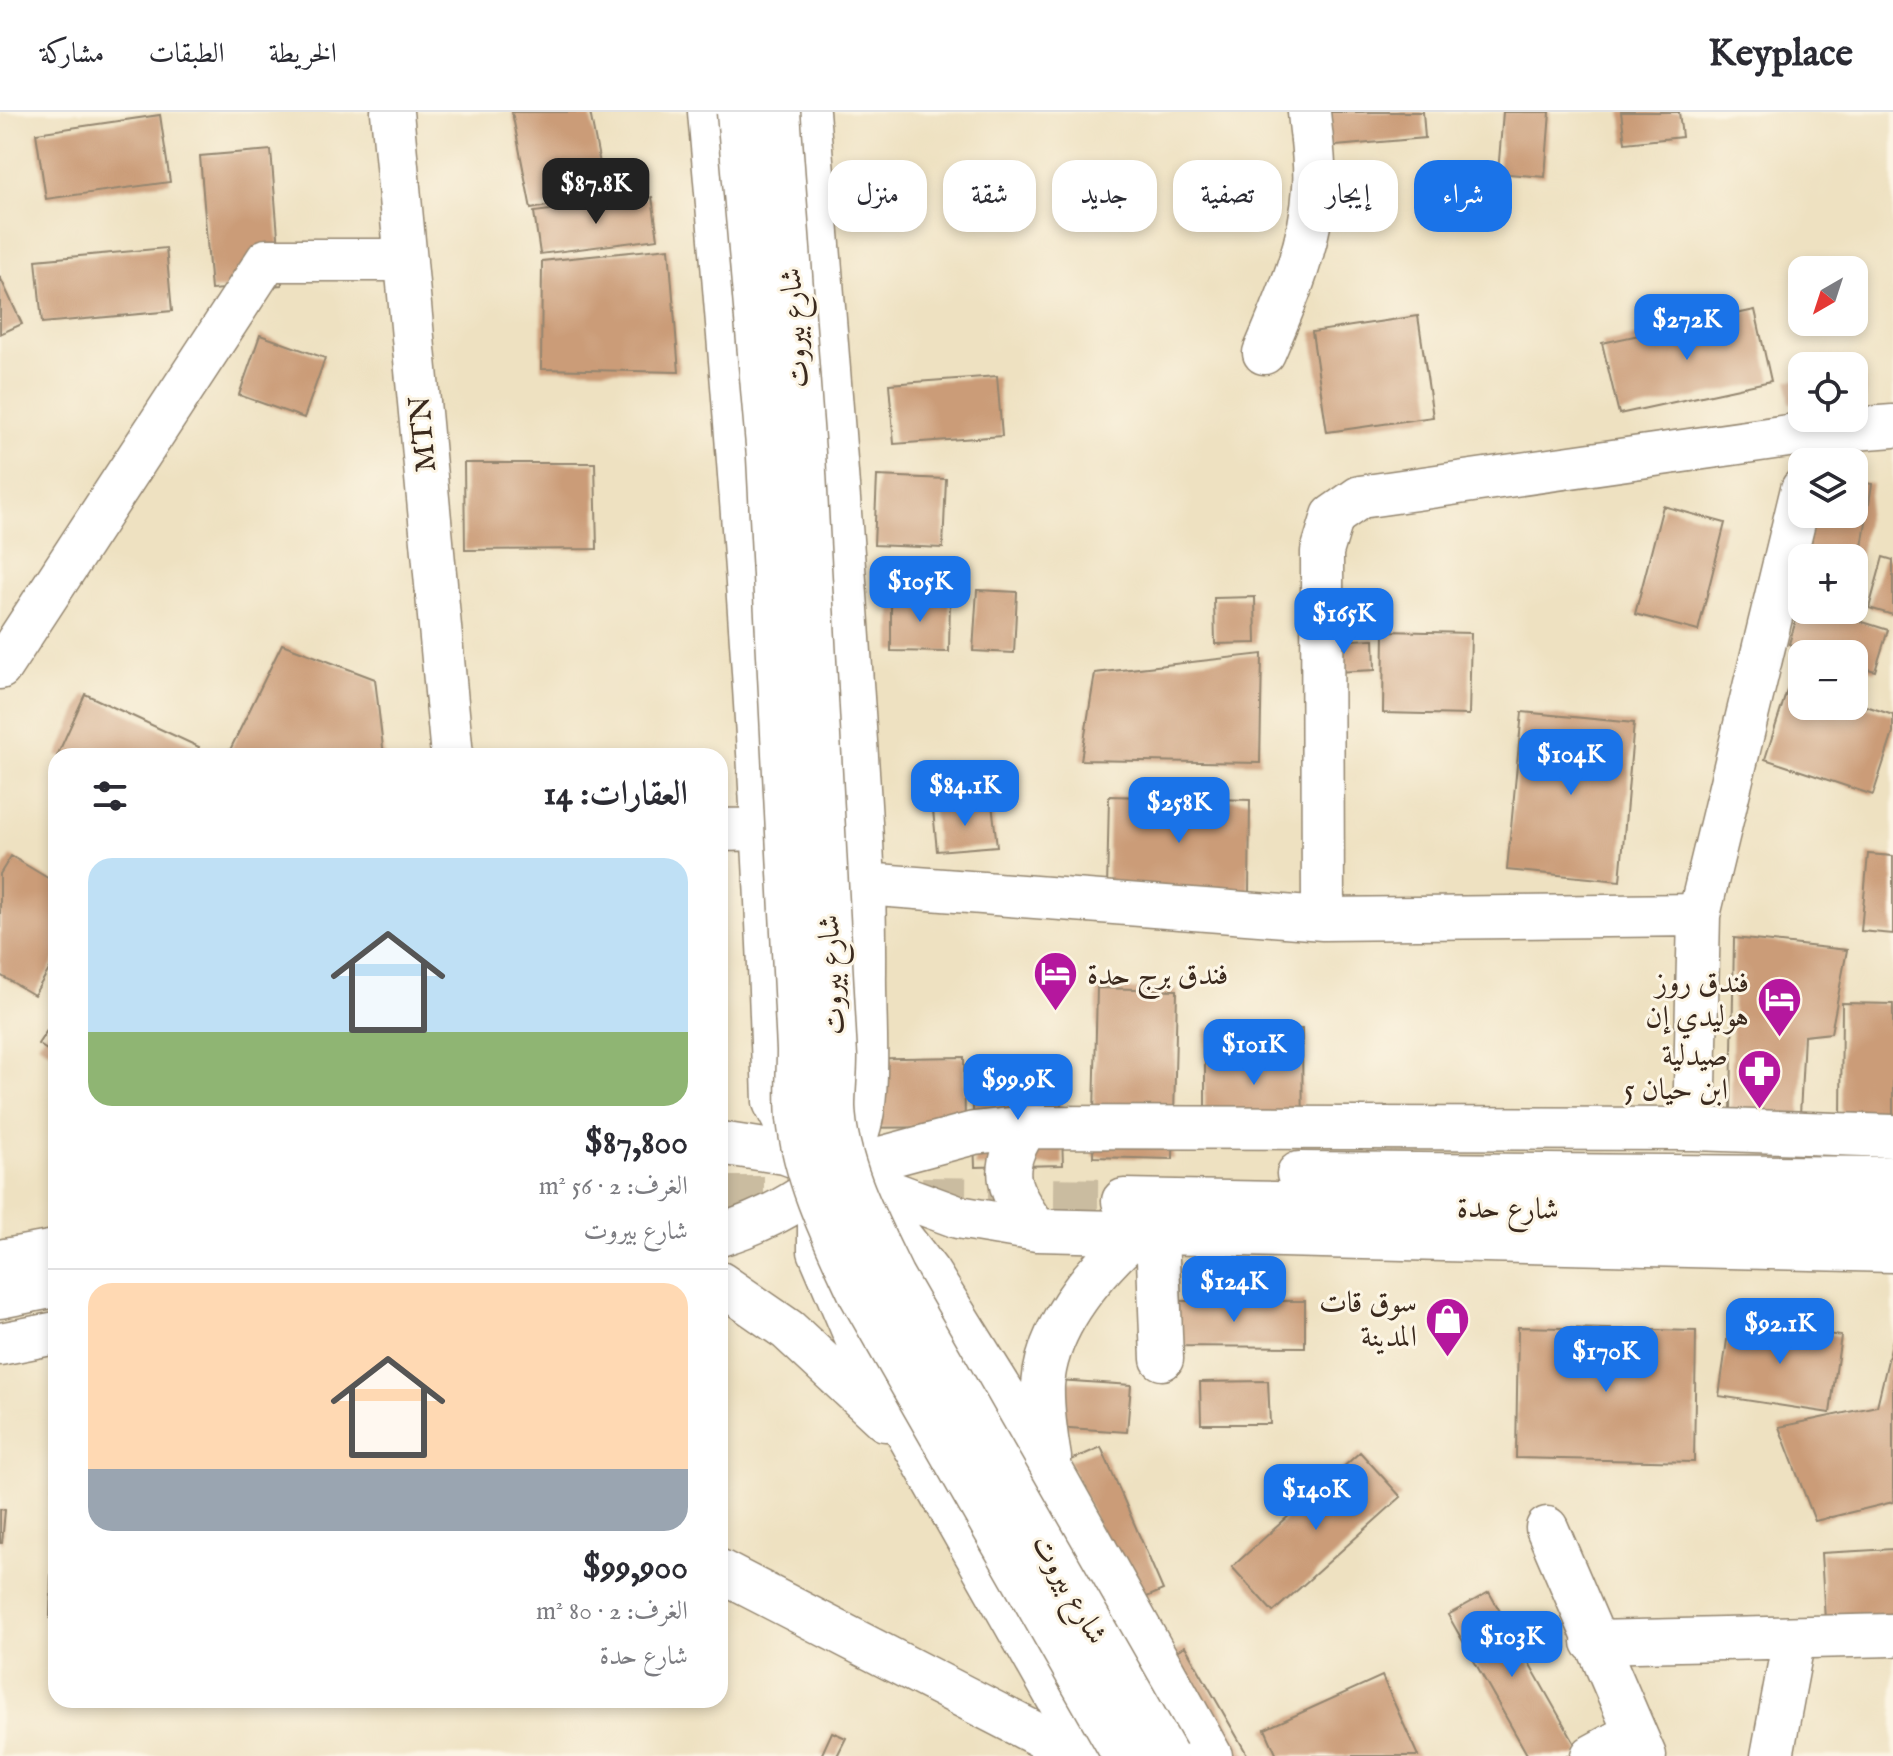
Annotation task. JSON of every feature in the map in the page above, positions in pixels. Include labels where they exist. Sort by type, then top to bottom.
[{"type":"main road","name":"شارع بيروت","points":[[739,112],[769,457],[799,1050],[799,1119],[812,1173],[836,1240],[860,1292],[1125,1756]]},
{"type":"main road","name":"شارع بيروت","points":[[778,112],[803,453],[835,1057],[833,1109],[845,1164],[864,1220],[892,1277],[1166,1756]]},
{"type":"main road","name":"شارع حدة","points":[[1134,1211],[1893,1179]]},
{"type":"main road","name":"شارع حدة","points":[[1134,1211],[1893,1216]]},
{"type":"main road","points":[[0,1262],[48,1253]]},
{"type":"main road","points":[[0,1296],[48,1287]]},
{"type":"street","name":"MTN","points":[[392,112],[451,748]]},
{"type":"street","points":[[709,112],[740,467],[766,873],[774,1102],[790,1133],[891,1224],[929,1273],[1052,1471],[1211,1756]]},
{"type":"street","points":[[728,1232],[755,1224],[794,1203],[832,1171],[856,1138],[861,1121],[866,885],[838,465],[808,112]]},
{"type":"street","points":[[1264,353],[1296,279],[1309,224],[1314,186],[1309,112]]},
{"type":"street","points":[[0,668],[13,620],[267,260],[406,260]]},
{"type":"street","points":[[1323,919],[1322,552],[1333,516],[1360,497],[1812,447],[1893,426]]},
{"type":"street","points":[[1694,1129],[1699,915],[1793,528]]},
{"type":"street","points":[[728,830],[763,829]]},
{"type":"street","points":[[766,873],[866,885],[1323,919],[1699,915]]},
{"type":"street","points":[[728,1141],[744,1136],[774,1102]]},
{"type":"street","points":[[861,1121],[974,1133]]},
{"type":"street","points":[[832,1171],[974,1133],[1027,1127],[1694,1129],[1893,1136]]},
{"type":"street","points":[[1027,1127],[1014,1146],[1008,1171],[1014,1199],[1037,1230]]},
{"type":"street","points":[[728,1144],[785,1153],[958,1217],[1037,1230],[1134,1211],[1893,1251]]},
{"type":"street","points":[[832,1171],[817,1219],[819,1251],[864,1357],[1090,1756]]},
{"type":"street","points":[[1052,1471],[1044,1423],[1043,1382],[1054,1345],[1076,1300],[1134,1211]]},
{"type":"street","points":[[1134,1211],[1162,1359]]},
{"type":"street","points":[[0,1240],[48,1232]]},
{"type":"street","points":[[728,1289],[788,1330],[913,1445]]},
{"type":"street","points":[[0,1344],[48,1335]]},
{"type":"street","points":[[1547,1528],[1593,1642],[1640,1745],[1592,1756]]},
{"type":"street","points":[[728,1575],[1079,1756]]},
{"type":"street","points":[[1593,1642],[1893,1635]]},
{"type":"street","points":[[1772,1756],[1794,1638]]},
{"type":"building","points":[[512,112],[590,112],[606,195],[531,209]]},
{"type":"building","points":[[1322,112],[1423,112],[1425,138],[1325,147]]},
{"type":"building","points":[[1503,112],[1550,112],[1545,177],[1512,174],[1512,160],[1499,160]]},
{"type":"building","points":[[1621,112],[1679,112],[1682,137],[1625,143]]},
{"type":"building","points":[[160,115],[170,182],[46,199],[36,133]]},
{"type":"building","points":[[271,150],[282,285],[211,290],[200,156]]},
{"type":"building","points":[[652,197],[658,239],[540,254],[534,212]]},
{"type":"building","points":[[166,248],[172,311],[42,323],[36,260]]},
{"type":"building","points":[[669,248],[679,372],[541,369],[542,261]]},
{"type":"building","points":[[0,277],[22,324],[0,334]]},
{"type":"building","points":[[1755,310],[1771,381],[1619,414],[1602,343]]},
{"type":"building","points":[[1418,316],[1433,417],[1327,432],[1312,332]]},
{"type":"building","points":[[260,335],[325,358],[304,418],[239,395]]},
{"type":"building","points":[[997,376],[1002,436],[894,444],[889,384]]},
{"type":"building","points":[[464,463],[595,463],[597,549],[465,550]]},
{"type":"building","points":[[877,476],[946,479],[943,548],[874,545]]},
{"type":"building","points":[[1868,483],[1872,484],[1868,509]]},
{"type":"building","points":[[1663,506],[1725,523],[1698,631],[1635,614]]},
{"type":"building","points":[[1799,528],[1865,528],[1862,544],[1795,544]]},
{"type":"building","points":[[1883,557],[1893,560],[1893,615],[1869,608]]},
{"type":"building","points":[[1788,572],[1788,598],[1782,597]]},
{"type":"building","points":[[977,590],[1017,592],[1014,653],[973,651]]},
{"type":"building","points":[[891,596],[950,598],[949,652],[891,651]]},
{"type":"building","points":[[1255,597],[1256,643],[1215,644],[1214,598]]},
{"type":"building","points":[[1795,624],[1868,624],[1888,630],[1875,671],[1868,669],[1868,640],[1790,640]]},
{"type":"building","points":[[1384,631],[1471,633],[1469,715],[1383,713]]},
{"type":"building","points":[[1374,639],[1375,670],[1314,673],[1312,642]]},
{"type":"building","points":[[282,644],[375,679],[383,748],[231,748]]},
{"type":"building","points":[[1262,654],[1260,763],[1081,760],[1095,673]]},
{"type":"building","points":[[1788,687],[1788,720],[1868,720],[1868,707],[1893,715],[1893,733],[1873,795],[1765,759]]},
{"type":"building","points":[[85,694],[199,747],[199,748],[61,748]]},
{"type":"building","points":[[1522,712],[1634,723],[1620,881],[1507,870]]},
{"type":"building","points":[[1109,796],[1250,800],[1249,893],[1107,890]]},
{"type":"building","points":[[992,804],[997,846],[937,851],[933,810]]},
{"type":"building","points":[[1868,854],[1893,856],[1893,934],[1861,931]]},
{"type":"building","points":[[11,856],[48,878],[48,971],[34,995],[0,975],[0,874]]},
{"type":"building","points":[[1734,938],[1847,950],[1831,1033],[1804,1036],[1800,1115],[1731,1109]]},
{"type":"building","points":[[1097,988],[1177,990],[1173,1159],[1093,1157]]},
{"type":"building","points":[[1842,1003],[1893,1004],[1893,1121],[1841,1120]]},
{"type":"building","points":[[1205,1028],[1302,1029],[1303,1146],[1205,1145]]},
{"type":"building","points":[[48,1029],[48,1051],[38,1044]]},
{"type":"building","points":[[964,1057],[965,1127],[844,1128],[842,1059]]},
{"type":"building","points":[[1060,1076],[1063,1165],[975,1167],[972,1080]]},
{"type":"building","points":[[1163,1301],[1305,1301],[1305,1347],[1163,1346]]},
{"type":"building","points":[[1730,1319],[1841,1336],[1830,1413],[1719,1396]]},
{"type":"building","points":[[1518,1327],[1696,1331],[1694,1462],[1516,1458]]},
{"type":"building","points":[[1893,1339],[1893,1502],[1815,1521],[1779,1427],[1877,1406]]},
{"type":"building","points":[[1058,1380],[1131,1385],[1127,1432],[1055,1427]]},
{"type":"building","points":[[1268,1381],[1270,1424],[1201,1424],[1200,1382]]},
{"type":"building","points":[[1101,1447],[1163,1590],[1131,1604],[1069,1461]]},
{"type":"building","points":[[1360,1452],[1401,1497],[1273,1612],[1232,1567]]},
{"type":"building","points":[[0,1509],[5,1510],[2,1543],[0,1543]]},
{"type":"building","points":[[1893,1549],[1893,1617],[1825,1620],[1821,1553]]},
{"type":"building","points":[[1489,1592],[1580,1753],[1574,1756],[1528,1756],[1448,1615]]},
{"type":"building","points":[[1185,1646],[1248,1756],[1184,1756],[1137,1674]]},
{"type":"building","points":[[1382,1676],[1418,1756],[1277,1756],[1265,1729]]},
{"type":"building","points":[[832,1732],[846,1738],[837,1756],[821,1756]]},
{"type":"tunnel","points":[[728,1198],[818,1198]]},
{"type":"tunnel","points":[[922,1199],[1124,1201]]},
{"type":"place","name":"فندق برج حدة","points":[[1056,1013]]},
{"type":"place","name":"فندق روز هوليدي إن","points":[[1780,1038]]},
{"type":"place","name":"صيدلية ابن حيان 5","points":[[1759,1111]]},
{"type":"place","name":"سوق قات المدينة","points":[[1448,1358]]}]
